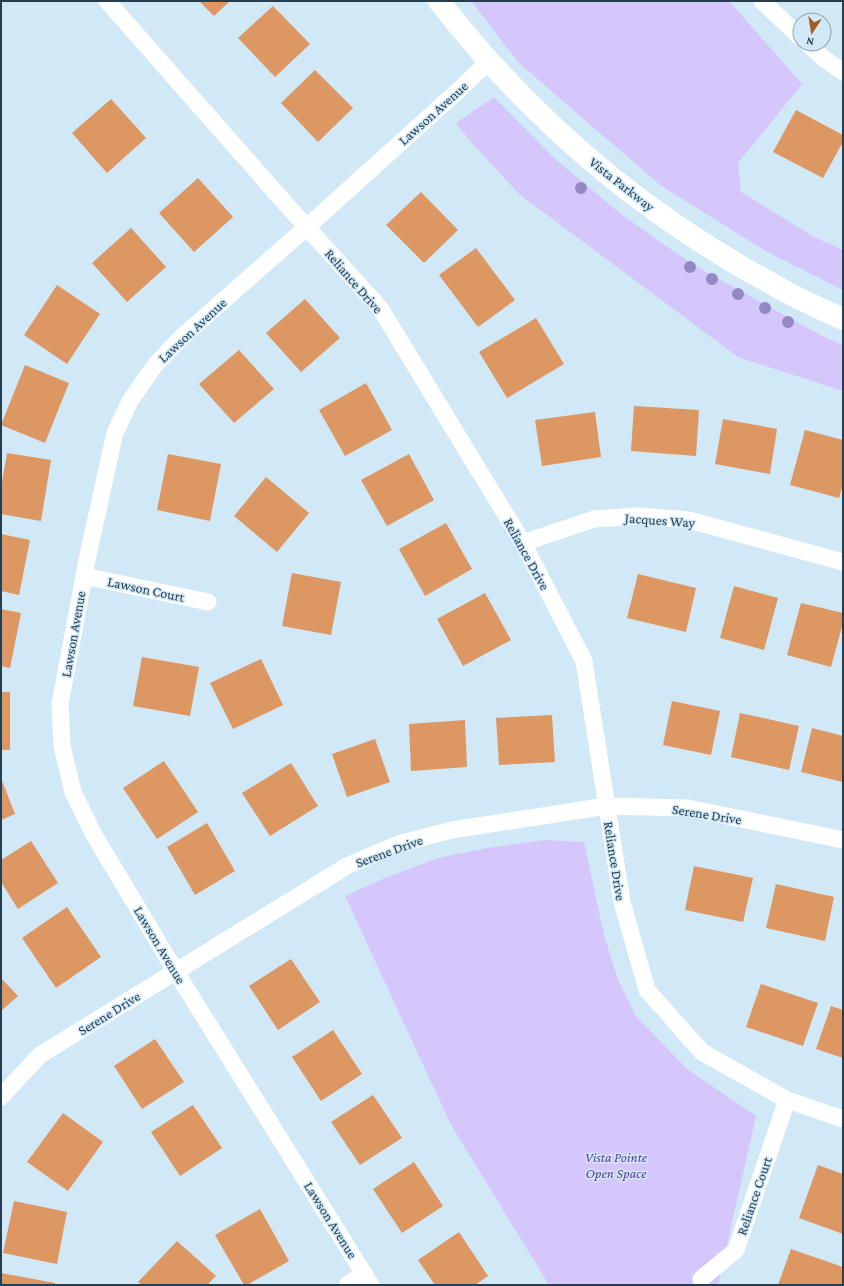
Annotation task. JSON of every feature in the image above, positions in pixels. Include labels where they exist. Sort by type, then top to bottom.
[{"type":"street","name":"Reliance Drive","points":[[107,1],[307,228],[380,308],[523,543],[584,661],[622,902],[647,990],[702,1052],[787,1100],[843,1119]]},
{"type":"street","name":"Vista Parkway","points":[[439,1],[466,36],[546,120],[610,176],[670,221],[726,258],[788,293],[843,319]]},
{"type":"street","points":[[762,1],[792,29]]},
{"type":"street","points":[[817,52],[843,72]]},
{"type":"street","name":"Lawson Avenue","points":[[368,1279],[176,972],[94,835],[73,792],[62,746],[60,704],[84,576],[115,433],[130,401],[155,365],[183,336],[307,228],[489,61]]},
{"type":"street","name":"Jacques Way","points":[[523,543],[594,519],[639,516],[689,520],[843,562]]},
{"type":"street","name":"Lawson Court","points":[[84,576],[208,602]]},
{"type":"street","name":"Serene Drive","points":[[1,1097],[40,1055],[347,866],[398,844],[452,830],[607,806],[688,808],[843,840]]},
{"type":"street","name":"Reliance Court","points":[[701,1279],[736,1250],[787,1100]]},
{"type":"street","points":[[347,1285],[368,1279]]},
{"type":"green space","points":[[471,1],[729,1],[802,84],[738,163],[741,192],[816,238],[843,250],[843,290],[767,252],[660,185],[519,63]]},
{"type":"green space","points":[[494,97],[554,158],[622,215],[692,264],[824,337],[843,345],[843,391],[738,357],[519,194],[471,142],[456,123]]},
{"type":"green space","name":"Vista Pointe Open Space","points":[[545,840],[584,842],[604,935],[617,977],[635,1015],[687,1069],[756,1116],[718,1285],[549,1285],[451,1125],[345,896],[385,878],[438,858],[487,848]]},
{"type":"building","points":[[199,1],[230,1],[214,16]]},
{"type":"building","points":[[273,6],[310,44],[275,77],[238,38]]},
{"type":"building","points":[[315,70],[353,108],[318,142],[281,103]]},
{"type":"building","points":[[111,99],[146,138],[107,173],[72,133]]},
{"type":"building","points":[[796,110],[843,135],[843,142],[823,178],[773,152]]},
{"type":"building","points":[[198,178],[233,217],[194,252],[159,213]]},
{"type":"building","points":[[421,192],[458,230],[424,263],[386,225]]},
{"type":"building","points":[[131,228],[166,267],[127,302],[92,263]]},
{"type":"building","points":[[476,248],[515,300],[478,327],[439,275]]},
{"type":"building","points":[[57,285],[100,314],[67,364],[24,335]]},
{"type":"building","points":[[305,299],[340,338],[301,372],[266,333]]},
{"type":"building","points":[[536,318],[564,364],[507,398],[479,352]]},
{"type":"building","points":[[239,350],[274,389],[234,423],[199,384]]},
{"type":"building","points":[[25,365],[69,383],[45,443],[1,425]]},
{"type":"building","points":[[366,383],[392,430],[345,456],[319,410]]},
{"type":"building","points":[[634,406],[699,410],[696,456],[631,451]]},
{"type":"building","points":[[595,412],[601,457],[542,466],[535,420]]},
{"type":"building","points":[[723,419],[777,429],[770,474],[715,464]]},
{"type":"building","points":[[805,430],[843,440],[843,484],[839,498],[790,485]]},
{"type":"building","points":[[7,453],[51,460],[41,521],[1,514],[1,488]]},
{"type":"building","points":[[168,454],[221,464],[210,521],[157,510]]},
{"type":"building","points":[[409,454],[434,500],[387,526],[361,480]]},
{"type":"building","points":[[266,477],[309,513],[277,552],[234,516]]},
{"type":"building","points":[[446,523],[472,569],[425,596],[399,549]]},
{"type":"building","points":[[1,534],[30,540],[19,595],[1,591]]},
{"type":"building","points":[[292,573],[341,582],[331,635],[282,626]]},
{"type":"building","points":[[638,574],[696,588],[686,632],[627,618]]},
{"type":"building","points":[[734,586],[778,598],[764,650],[720,638]]},
{"type":"building","points":[[485,593],[511,640],[463,666],[437,619]]},
{"type":"building","points":[[801,603],[843,613],[843,623],[831,667],[787,655]]},
{"type":"building","points":[[1,609],[21,613],[10,668],[1,666]]},
{"type":"building","points":[[142,657],[199,667],[190,716],[133,706]]},
{"type":"building","points":[[261,659],[283,705],[233,729],[210,683]]},
{"type":"building","points":[[1,692],[10,692],[10,750],[1,750]]},
{"type":"building","points":[[672,701],[720,711],[711,755],[663,745]]},
{"type":"building","points":[[740,713],[799,726],[789,770],[731,757]]},
{"type":"building","points":[[552,715],[555,762],[499,765],[496,718]]},
{"type":"building","points":[[465,720],[467,767],[411,771],[409,724]]},
{"type":"building","points":[[812,728],[843,736],[843,782],[801,772]]},
{"type":"building","points":[[375,739],[390,782],[347,797],[332,754]]},
{"type":"building","points":[[164,761],[198,812],[157,839],[123,788]]},
{"type":"building","points":[[291,763],[318,806],[270,836],[242,793]]},
{"type":"building","points":[[1,778],[15,814],[1,820]]},
{"type":"building","points":[[207,823],[235,871],[195,895],[167,847]]},
{"type":"building","points":[[31,841],[58,883],[18,909],[1,882],[1,860]]},
{"type":"building","points":[[694,866],[753,878],[743,922],[685,910]]},
{"type":"building","points":[[776,884],[834,897],[825,941],[766,928]]},
{"type":"building","points":[[67,907],[101,957],[56,988],[22,938]]},
{"type":"building","points":[[291,959],[320,1002],[278,1030],[249,986]]},
{"type":"building","points":[[1,978],[18,996],[1,1011]]},
{"type":"building","points":[[761,984],[818,1003],[803,1046],[746,1027]]},
{"type":"building","points":[[831,1006],[843,1010],[843,1058],[816,1049]]},
{"type":"building","points":[[333,1030],[362,1074],[321,1101],[292,1057]]},
{"type":"building","points":[[155,1039],[184,1082],[142,1109],[114,1066]]},
{"type":"building","points":[[373,1095],[402,1138],[360,1165],[331,1122]]},
{"type":"building","points":[[193,1105],[222,1148],[180,1176],[151,1132]]},
{"type":"building","points":[[63,1113],[103,1142],[68,1191],[27,1162]]},
{"type":"building","points":[[414,1162],[443,1206],[402,1233],[373,1189]]},
{"type":"building","points":[[818,1165],[843,1174],[843,1234],[799,1218]]},
{"type":"building","points":[[14,1201],[67,1212],[57,1264],[3,1253]]},
{"type":"building","points":[[260,1209],[289,1261],[247,1285],[244,1285],[215,1235]]},
{"type":"building","points":[[459,1232],[488,1276],[475,1285],[435,1285],[418,1260]]},
{"type":"building","points":[[177,1241],[216,1276],[207,1285],[142,1285],[138,1282]]},
{"type":"building","points":[[791,1249],[843,1267],[842,1285],[778,1285]]},
{"type":"building","points":[[1,1273],[55,1283],[55,1285],[1,1285]]}]
